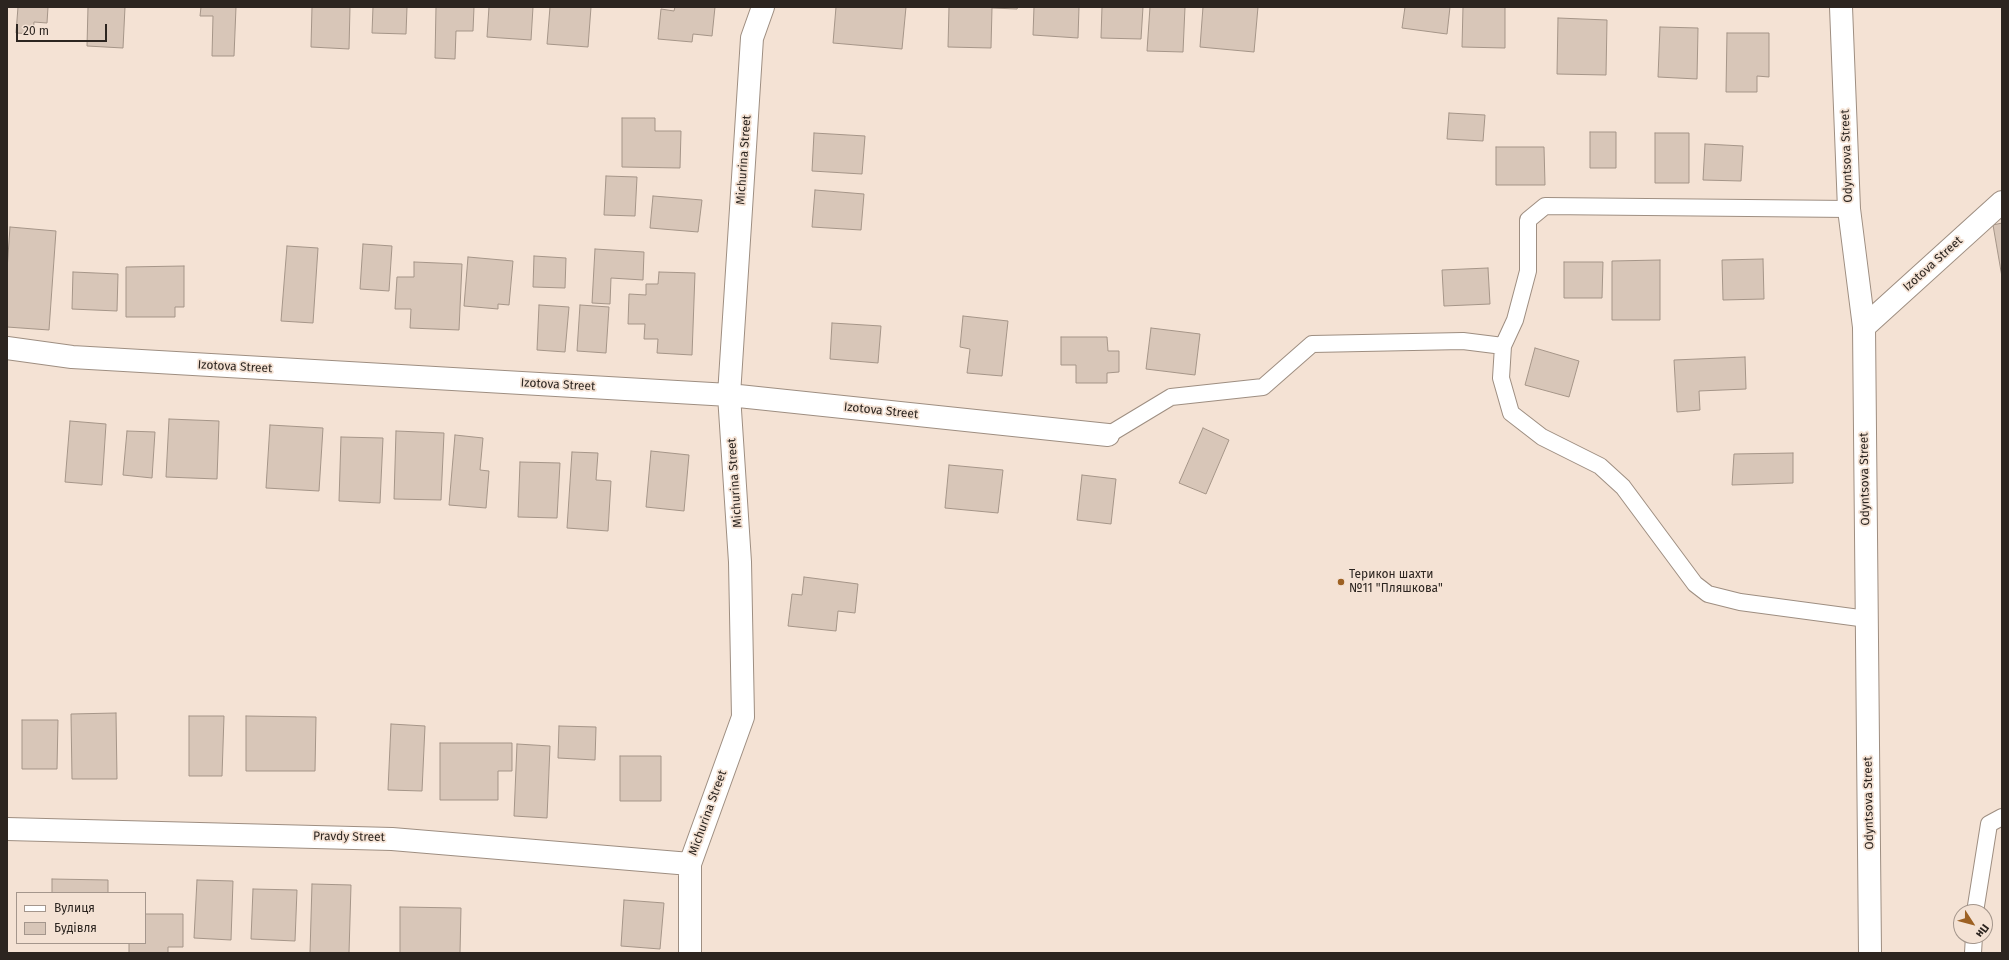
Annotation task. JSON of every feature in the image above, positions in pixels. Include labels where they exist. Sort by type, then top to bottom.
[{"type":"street","name":"Michurina Street","points":[[690,953],[690,864],[744,717],[740,562],[728,395],[752,38],[763,7]]},
{"type":"street","name":"Odyntsova Street","points":[[1841,7],[1848,209],[1864,327],[1870,953]]},
{"type":"street","name":"Izotova Street","points":[[1864,327],[2002,202]]},
{"type":"street","name":"Izotova Street","points":[[7,348],[72,358],[728,395],[1108,435]]},
{"type":"street","name":"Pravdy Street","points":[[7,829],[392,839],[690,864]]},
{"type":"lane","points":[[1848,209],[1545,206],[1528,220],[1528,271],[1515,320],[1503,346],[1501,378],[1511,413],[1542,437],[1600,466],[1622,487],[1695,584],[1708,594],[1740,602],[1867,619]]},
{"type":"lane","points":[[1108,435],[1171,397],[1263,387],[1312,344],[1463,341],[1503,346]]},
{"type":"lane","points":[[1976,904],[1989,824],[2002,816]]},
{"type":"building","points":[[18,7],[48,7],[47,23],[34,22],[33,34],[16,33]]},
{"type":"building","points":[[88,7],[125,7],[123,48],[87,46]]},
{"type":"building","points":[[201,7],[236,7],[234,56],[212,56],[213,16],[200,16]]},
{"type":"building","points":[[312,7],[350,7],[349,49],[311,47]]},
{"type":"building","points":[[373,7],[407,7],[406,34],[372,33]]},
{"type":"building","points":[[436,7],[474,7],[473,31],[456,31],[455,59],[435,58]]},
{"type":"building","points":[[489,7],[533,7],[531,40],[487,37]]},
{"type":"building","points":[[550,7],[591,7],[588,47],[547,44]]},
{"type":"building","points":[[675,7],[715,7],[712,36],[693,34],[692,42],[658,39],[661,9],[674,11]]},
{"type":"building","points":[[836,7],[906,7],[902,49],[833,43]]},
{"type":"building","points":[[949,7],[1018,7],[1017,9],[992,8],[991,48],[948,47]]},
{"type":"building","points":[[1034,7],[1079,7],[1078,38],[1033,35]]},
{"type":"building","points":[[1102,7],[1143,7],[1141,39],[1101,38]]},
{"type":"building","points":[[1150,7],[1185,7],[1183,52],[1147,51]]},
{"type":"building","points":[[1203,7],[1258,7],[1254,52],[1200,47]]},
{"type":"building","points":[[1405,7],[1450,7],[1447,34],[1402,28]]},
{"type":"building","points":[[1463,7],[1505,7],[1505,48],[1462,47]]},
{"type":"building","points":[[1558,18],[1607,20],[1606,75],[1557,74]]},
{"type":"building","points":[[1660,27],[1698,28],[1697,79],[1658,77]]},
{"type":"building","points":[[1727,33],[1769,33],[1769,77],[1757,76],[1757,92],[1726,92]]},
{"type":"building","points":[[1449,113],[1485,115],[1483,141],[1447,139]]},
{"type":"building","points":[[622,118],[655,118],[655,131],[681,131],[680,168],[622,167]]},
{"type":"building","points":[[1590,132],[1616,132],[1616,168],[1590,168]]},
{"type":"building","points":[[814,133],[865,136],[862,174],[812,171]]},
{"type":"building","points":[[1655,133],[1689,133],[1689,183],[1655,183]]},
{"type":"building","points":[[1705,144],[1743,146],[1741,181],[1703,180]]},
{"type":"building","points":[[1496,147],[1544,147],[1545,185],[1496,185]]},
{"type":"building","points":[[606,176],[637,177],[635,216],[604,215]]},
{"type":"building","points":[[815,190],[864,194],[861,230],[812,227]]},
{"type":"building","points":[[653,196],[702,200],[698,232],[650,228]]},
{"type":"building","points":[[2002,223],[2002,277],[1993,225]]},
{"type":"building","points":[[10,227],[56,231],[49,330],[7,327],[7,270]]},
{"type":"building","points":[[363,244],[392,246],[389,291],[360,289]]},
{"type":"building","points":[[287,246],[318,248],[313,323],[281,321]]},
{"type":"building","points":[[595,249],[644,252],[643,280],[611,278],[610,304],[592,303]]},
{"type":"building","points":[[534,256],[566,258],[565,288],[533,287]]},
{"type":"building","points":[[468,257],[513,261],[509,305],[498,304],[498,309],[464,306]]},
{"type":"building","points":[[1763,259],[1764,299],[1723,300],[1722,260]]},
{"type":"building","points":[[1660,260],[1660,320],[1612,320],[1612,261]]},
{"type":"building","points":[[414,262],[462,264],[459,330],[410,328],[411,309],[395,309],[397,277],[414,277]]},
{"type":"building","points":[[1564,262],[1603,262],[1602,298],[1564,298]]},
{"type":"building","points":[[184,266],[184,307],[175,307],[175,317],[126,317],[126,267]]},
{"type":"building","points":[[1488,268],[1490,304],[1444,306],[1442,270]]},
{"type":"building","points":[[73,272],[118,274],[117,311],[72,309]]},
{"type":"building","points":[[659,272],[695,273],[692,355],[657,353],[658,339],[644,339],[645,324],[628,324],[629,294],[646,295],[646,284],[658,284]]},
{"type":"building","points":[[539,305],[569,307],[565,352],[537,350]]},
{"type":"building","points":[[580,305],[609,307],[606,353],[577,351]]},
{"type":"building","points":[[963,316],[1008,321],[1002,376],[967,373],[970,349],[960,347]]},
{"type":"building","points":[[832,323],[881,326],[878,363],[830,359]]},
{"type":"building","points":[[1151,328],[1200,334],[1195,375],[1146,369]]},
{"type":"building","points":[[1061,337],[1107,337],[1108,351],[1119,351],[1119,372],[1107,373],[1107,383],[1076,383],[1076,365],[1061,365]]},
{"type":"building","points":[[1535,348],[1579,361],[1569,397],[1525,385]]},
{"type":"building","points":[[1745,357],[1746,389],[1699,391],[1700,410],[1677,412],[1674,360]]},
{"type":"building","points":[[169,419],[219,421],[217,479],[166,477]]},
{"type":"building","points":[[70,421],[106,424],[102,485],[65,482]]},
{"type":"building","points":[[270,425],[323,428],[319,491],[266,488]]},
{"type":"building","points":[[1203,428],[1229,440],[1206,494],[1179,483]]},
{"type":"building","points":[[127,431],[155,432],[152,478],[123,475]]},
{"type":"building","points":[[396,431],[444,433],[441,500],[394,499]]},
{"type":"building","points":[[455,435],[483,438],[480,470],[489,471],[486,508],[449,505]]},
{"type":"building","points":[[341,437],[383,438],[380,503],[339,501]]},
{"type":"building","points":[[651,451],[689,455],[684,511],[646,507]]},
{"type":"building","points":[[572,452],[598,453],[596,480],[611,481],[608,531],[567,528]]},
{"type":"building","points":[[1793,453],[1793,483],[1732,485],[1734,454]]},
{"type":"building","points":[[520,462],[560,463],[557,518],[518,517]]},
{"type":"building","points":[[949,465],[1003,470],[998,513],[945,508]]},
{"type":"building","points":[[1082,475],[1116,479],[1111,524],[1077,520]]},
{"type":"building","points":[[804,577],[858,584],[855,613],[838,611],[836,631],[788,626],[792,594],[802,595]]},
{"type":"building","points":[[116,713],[117,779],[72,779],[71,714]]},
{"type":"building","points":[[189,716],[224,716],[222,776],[189,776]]},
{"type":"building","points":[[246,716],[316,717],[315,771],[246,771]]},
{"type":"building","points":[[22,720],[58,720],[57,769],[22,769]]},
{"type":"building","points":[[391,724],[425,726],[422,791],[388,790]]},
{"type":"building","points":[[559,726],[596,727],[595,760],[558,758]]},
{"type":"building","points":[[440,743],[512,743],[512,771],[498,771],[498,800],[440,800]]},
{"type":"building","points":[[517,744],[550,746],[547,818],[514,816]]},
{"type":"building","points":[[620,756],[661,756],[661,801],[620,801]]},
{"type":"building","points":[[52,879],[108,880],[108,892],[52,892]]},
{"type":"building","points":[[197,880],[233,881],[231,940],[194,938]]},
{"type":"building","points":[[312,884],[351,885],[349,953],[310,953]]},
{"type":"building","points":[[253,889],[297,890],[295,941],[251,939]]},
{"type":"building","points":[[624,900],[664,903],[660,949],[621,946]]},
{"type":"building","points":[[400,907],[461,908],[460,953],[400,953]]},
{"type":"building","points":[[146,914],[183,914],[183,947],[168,947],[168,953],[129,953],[129,944],[146,944]]},
{"type":"place","name":"Терикон шахти №11 \"Пляшкова\"","points":[[1341,582]]}]
